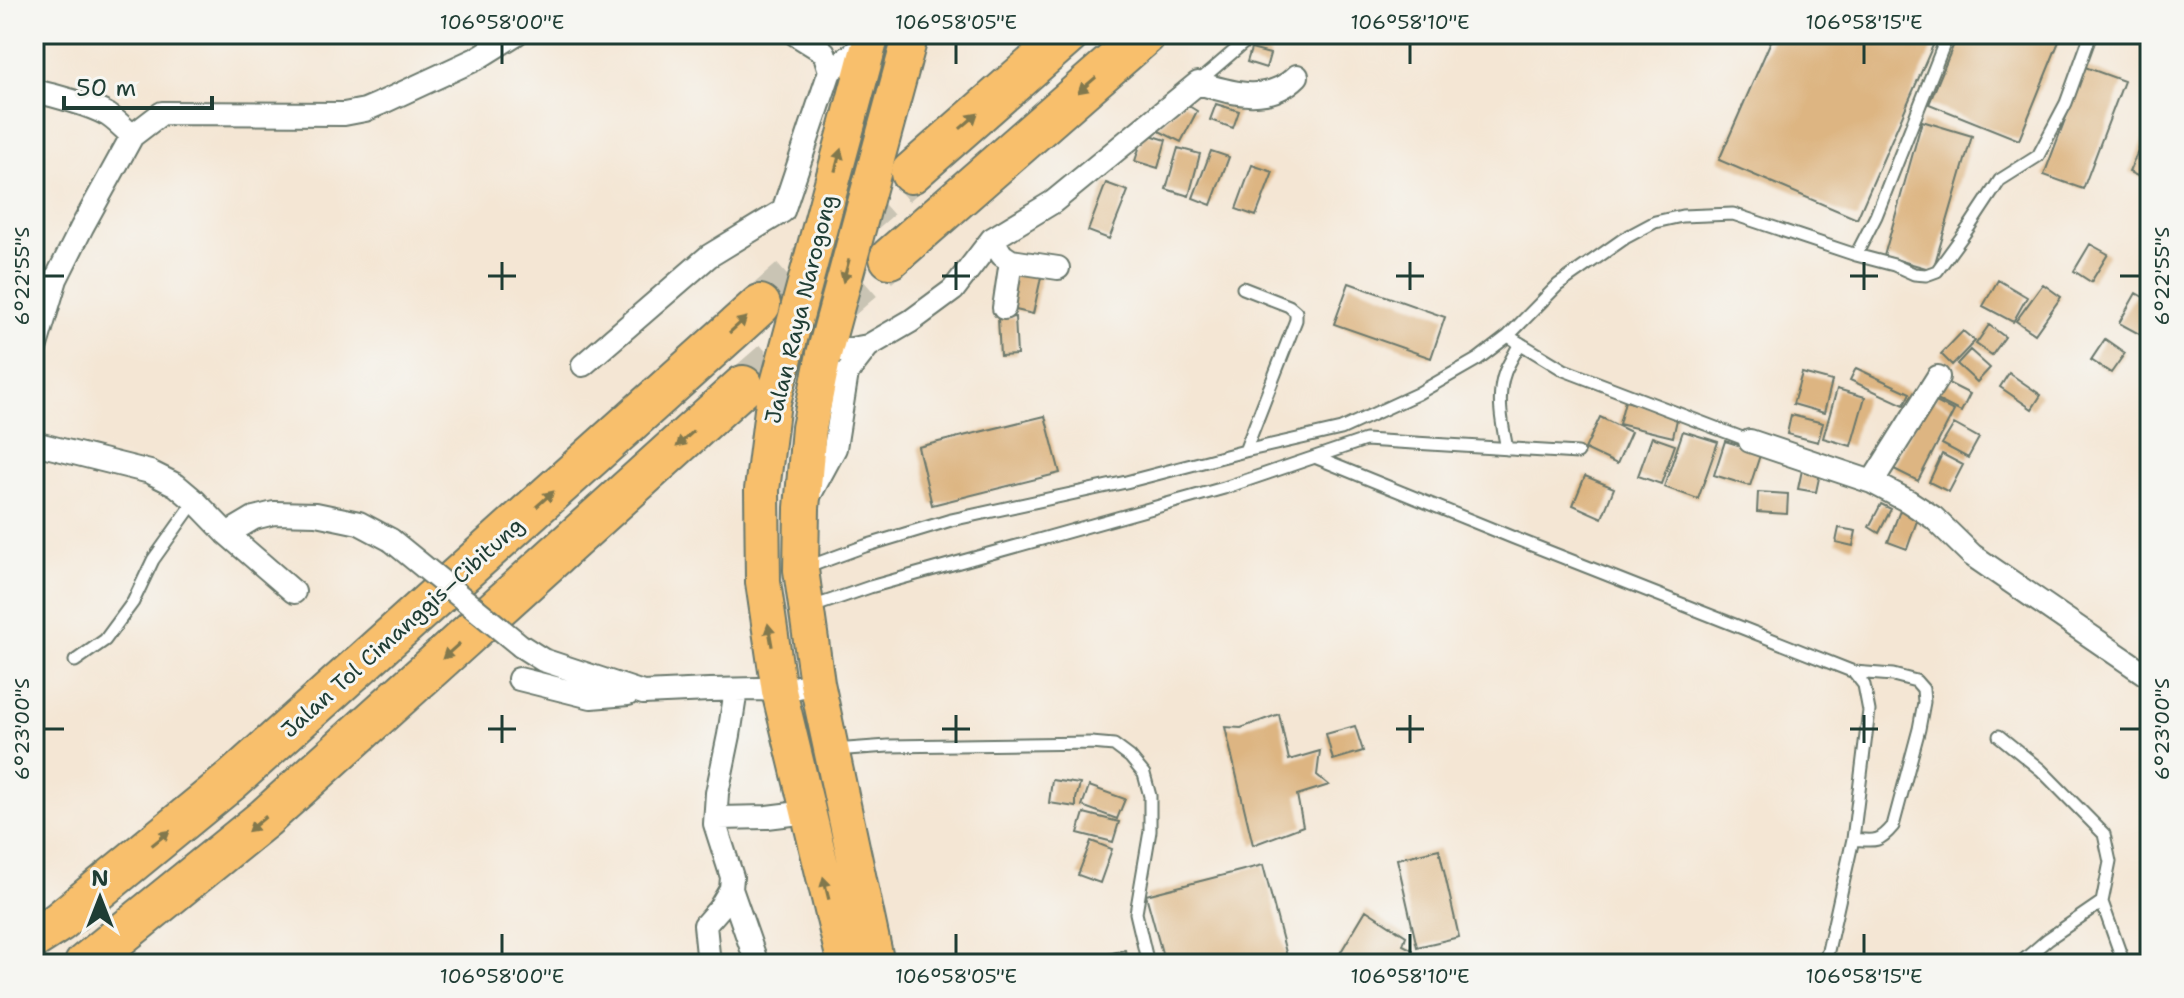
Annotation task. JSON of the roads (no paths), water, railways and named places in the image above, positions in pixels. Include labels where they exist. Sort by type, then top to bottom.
[{"type":"highway","points":[[911,173],[1069,34]]},
{"type":"highway","points":[[890,258],[1146,34]]},
{"type":"highway","name":"Jalan Tol Cimanggis–Cibitung","points":[[34,938],[59,922],[232,780],[760,305]]},
{"type":"highway","points":[[85,964],[265,818],[743,386]]},
{"type":"main road","name":"Jalan Raya Narogong","points":[[877,964],[817,683],[801,570],[802,508],[809,428],[824,354],[911,34]]},
{"type":"main road","name":"Jalan Raya Narogong","points":[[845,964],[779,691],[763,582],[762,490],[773,402],[872,37]]},
{"type":"street","points":[[34,352],[56,279],[89,214],[132,136],[162,113],[344,114],[365,110],[476,59],[516,34]]},
{"type":"street","points":[[795,34],[824,52],[830,71]]},
{"type":"street","points":[[583,365],[709,256],[783,211],[830,71],[872,37]]},
{"type":"street","points":[[824,354],[868,346],[911,321],[953,290],[992,239],[1053,202],[1198,83],[1255,95],[1286,87],[1297,76]]},
{"type":"street","points":[[34,91],[105,113],[132,136]]},
{"type":"street","points":[[992,239],[1002,255],[1011,261],[1058,268]]},
{"type":"street","points":[[1004,308],[1011,261]]},
{"type":"street","points":[[802,508],[835,448],[847,373],[868,346]]},
{"type":"street","points":[[1872,482],[1938,377]]},
{"type":"street","points":[[1750,441],[1872,482],[1908,501],[1934,518],[1972,555],[2150,677]]},
{"type":"street","points":[[34,443],[150,472],[176,485],[294,592]]},
{"type":"street","points":[[227,534],[254,518],[274,513],[316,514],[359,523],[391,540],[521,646],[553,664],[643,693]]},
{"type":"street","points":[[519,679],[591,697],[779,691],[817,683]]},
{"type":"street","points":[[736,690],[717,793],[715,824],[732,877],[731,889],[754,955]]},
{"type":"street","points":[[717,820],[808,812]]},
{"type":"street","points":[[709,964],[705,925],[731,889]]},
{"type":"lane","points":[[1198,83],[1254,34]]},
{"type":"lane","points":[[1856,255],[1876,216],[1948,34]]},
{"type":"lane","points":[[801,570],[865,546],[951,520],[1126,482],[1341,429],[1417,394],[1478,359],[1508,336],[1558,285],[1625,238],[1655,222],[1682,216],[1733,214],[1914,274],[1926,275],[1937,271],[2000,180],[2038,156],[2066,103],[2091,34]]},
{"type":"lane","points":[[1243,288],[1289,306],[1296,312],[1296,320],[1245,451]]},
{"type":"lane","points":[[1508,336],[1564,370],[1750,441]]},
{"type":"lane","points":[[1507,449],[1502,427],[1501,395],[1505,371],[1520,343]]},
{"type":"lane","points":[[806,609],[870,587],[1224,488],[1365,440],[1578,453]]},
{"type":"lane","points":[[1317,458],[1854,672],[1893,675],[1916,681],[1923,689],[1924,702],[1893,826],[1885,837],[1876,841],[1853,839]]},
{"type":"lane","points":[[75,661],[105,640],[114,628],[133,602],[153,560],[195,501]]},
{"type":"lane","points":[[1825,964],[1853,839],[1869,711],[1864,685],[1854,672]]},
{"type":"lane","points":[[1999,736],[2041,770],[2104,834],[2110,862],[2102,902],[2124,964]]},
{"type":"lane","points":[[831,750],[888,746],[1114,745],[1130,757],[1144,774],[1150,796],[1150,831],[1136,913],[1148,964]]},
{"type":"lane","points":[[2019,964],[2048,939],[2102,902]]},
{"type":"tunnel","points":[[760,305],[911,173]]},
{"type":"tunnel","points":[[743,386],[890,258]]}]
